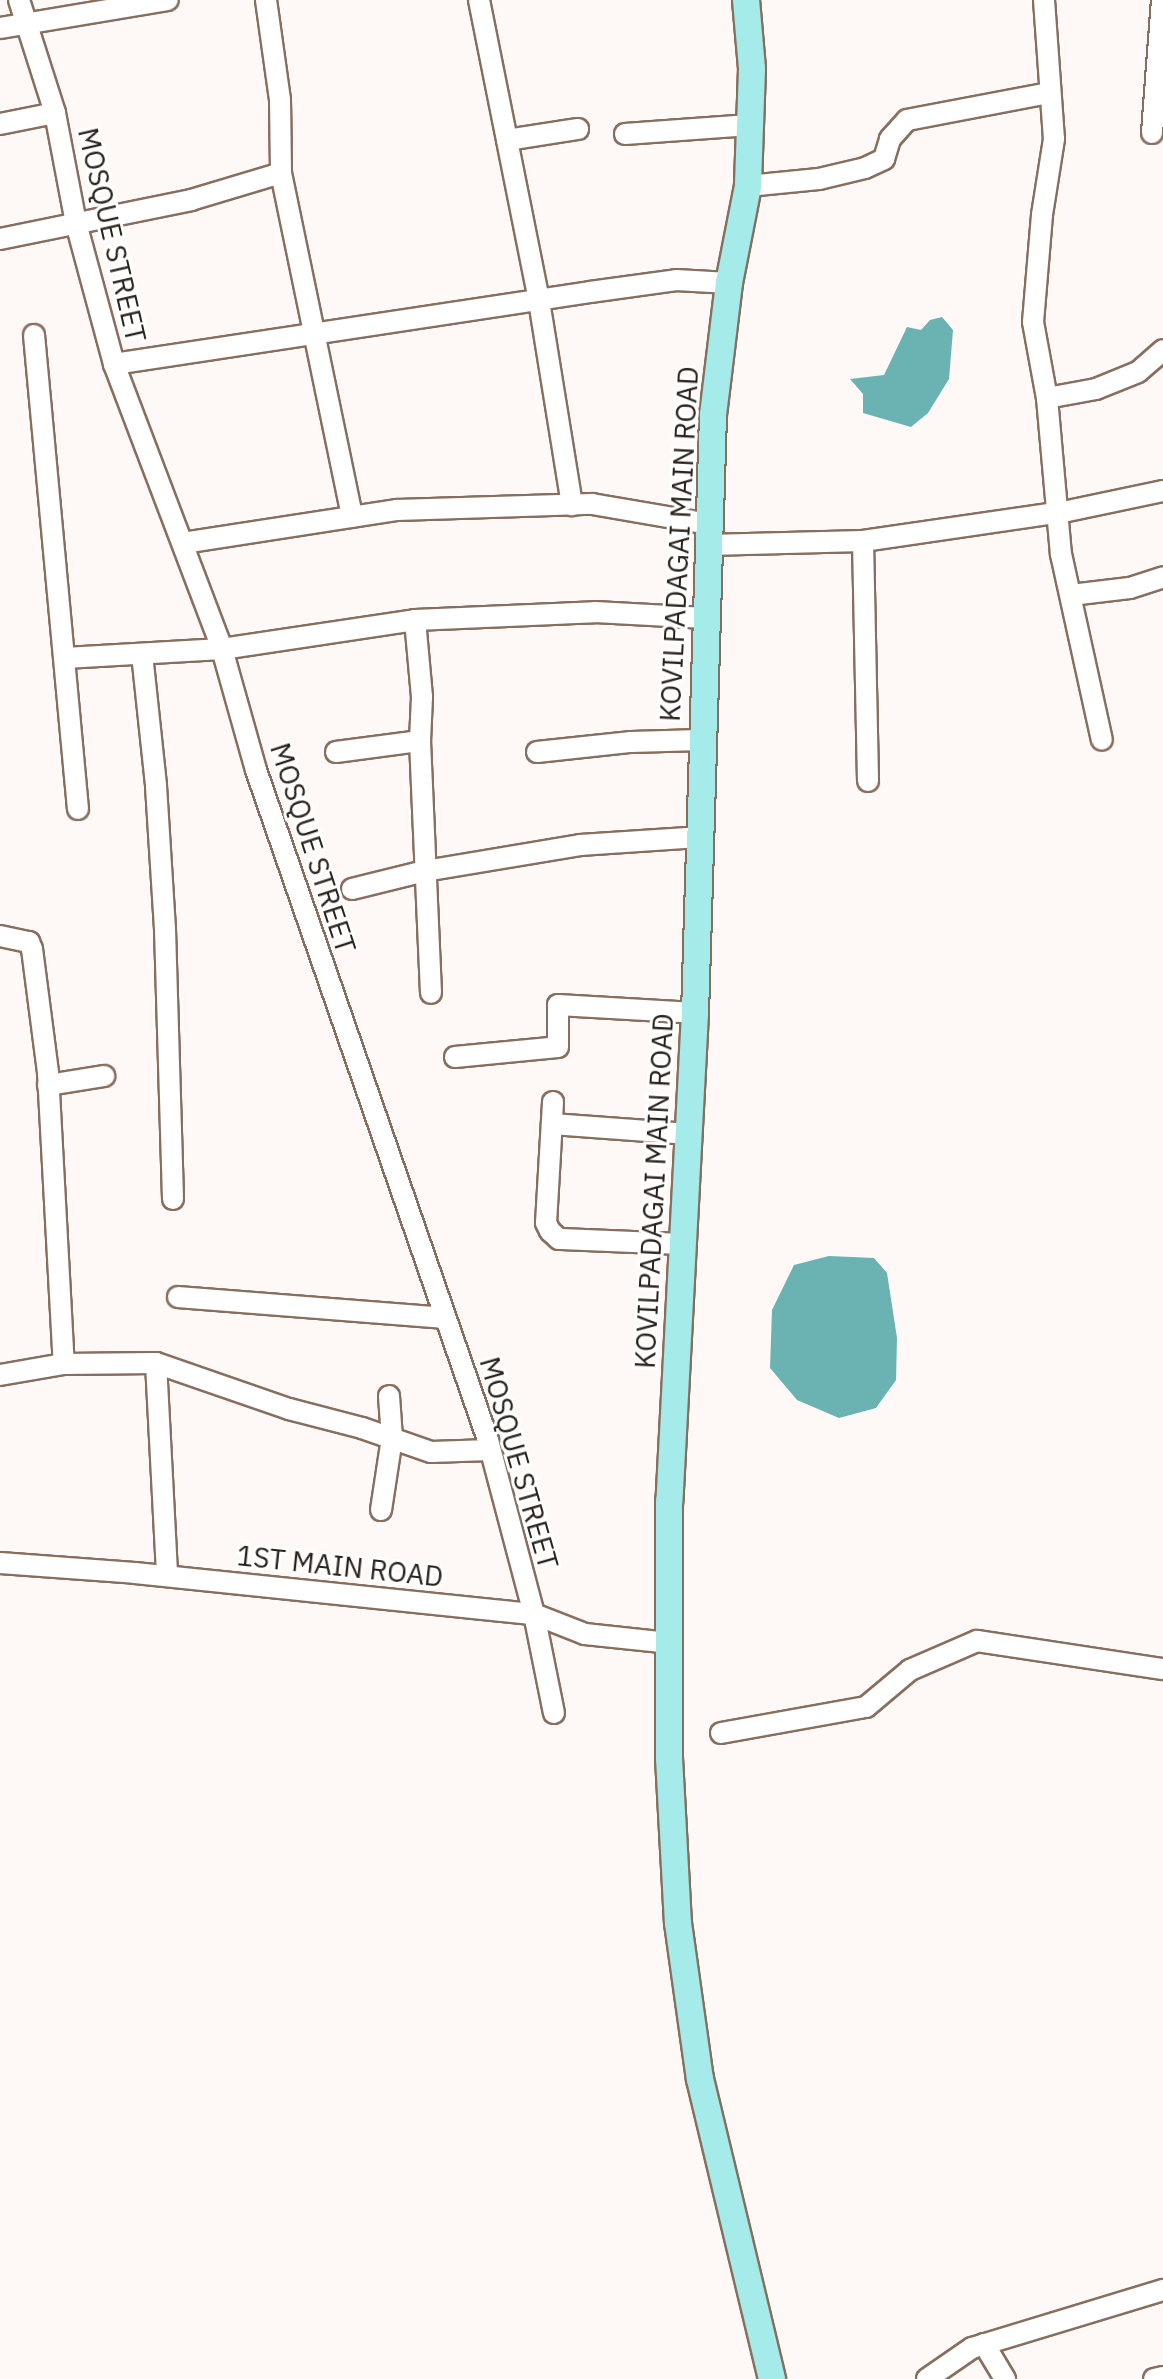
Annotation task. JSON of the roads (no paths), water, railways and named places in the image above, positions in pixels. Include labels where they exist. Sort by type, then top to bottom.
[{"type":"main road","name":"KOVILPADAGAI MAIN ROAD","points":[[746,0],[752,69],[748,186],[729,283],[713,415],[695,1013],[669,1501],[669,1758],[678,1923],[700,2079],[772,2379]]},
{"type":"street","name":"MOSQUE STREET","points":[[19,0],[55,113],[76,223],[114,364],[150,467],[183,543],[222,649],[256,770],[490,1450],[534,1614],[554,1713]]},
{"type":"street","points":[[0,28],[168,0]]},
{"type":"street","points":[[266,0],[280,100],[281,173],[352,517]]},
{"type":"street","points":[[479,0],[539,301],[572,505]]},
{"type":"street","points":[[1044,0],[1054,139],[1042,215],[1033,322],[1047,398],[1055,513],[1102,740]]},
{"type":"street","points":[[1152,133],[1162,0]]},
{"type":"street","points":[[748,186],[819,179],[865,168],[884,159],[890,139],[907,120],[1049,93]]},
{"type":"street","points":[[0,124],[55,113]]},
{"type":"street","points":[[625,134],[750,125]]},
{"type":"street","points":[[507,140],[578,129]]},
{"type":"street","points":[[0,239],[191,200],[281,173]]},
{"type":"street","points":[[114,364],[676,280],[729,283]]},
{"type":"street","points":[[34,335],[78,809]]},
{"type":"street","points":[[1047,398],[1096,389],[1138,372],[1163,350]]},
{"type":"street","points":[[183,543],[397,510],[592,504],[639,510],[709,534],[863,541],[1055,513],[1163,491]]},
{"type":"street","points":[[863,541],[868,781]]},
{"type":"street","points":[[1071,595],[1130,588],[1163,577]]},
{"type":"street","points":[[65,658],[222,649],[415,620],[595,612],[706,618]]},
{"type":"street","points":[[415,620],[422,697],[420,741],[431,993]]},
{"type":"street","points":[[142,654],[156,786],[165,929],[173,1199]]},
{"type":"street","points":[[537,752],[631,742],[701,740]]},
{"type":"street","points":[[336,752],[420,741]]},
{"type":"street","points":[[352,889],[425,871],[580,845],[699,837]]},
{"type":"street","points":[[0,936],[22,939],[32,949],[48,1085],[64,1364]]},
{"type":"street","points":[[455,1057],[558,1047],[558,1005],[695,1013]]},
{"type":"street","points":[[48,1085],[104,1076]]},
{"type":"street","points":[[553,1102],[546,1223],[559,1239],[684,1244]]},
{"type":"street","points":[[552,1124],[689,1134]]},
{"type":"street","points":[[178,1297],[445,1318]]},
{"type":"street","points":[[156,1363],[167,1576]]},
{"type":"street","points":[[0,1375],[64,1364],[156,1363],[289,1409],[431,1452],[490,1450]]},
{"type":"street","points":[[381,1510],[392,1438],[389,1396]]},
{"type":"street","name":"1ST MAIN ROAD","points":[[0,1563],[167,1576],[534,1614],[585,1634],[669,1643]]},
{"type":"street","points":[[721,1733],[866,1707],[910,1670],[977,1641],[1163,1669]]},
{"type":"street","points":[[927,2379],[972,2348],[1163,2290]]},
{"type":"street","points":[[984,2344],[1005,2379]]},
{"type":"street","points":[[1154,2379],[1163,2377]]},
{"type":"water","points":[[942,317],[953,330],[949,379],[928,413],[911,427],[863,413],[863,394],[850,379],[884,375],[907,327],[921,330],[930,320]]},
{"type":"water","points":[[829,1256],[874,1258],[887,1273],[897,1338],[896,1380],[876,1408],[839,1418],[797,1400],[770,1368],[772,1310],[794,1265]]}]
